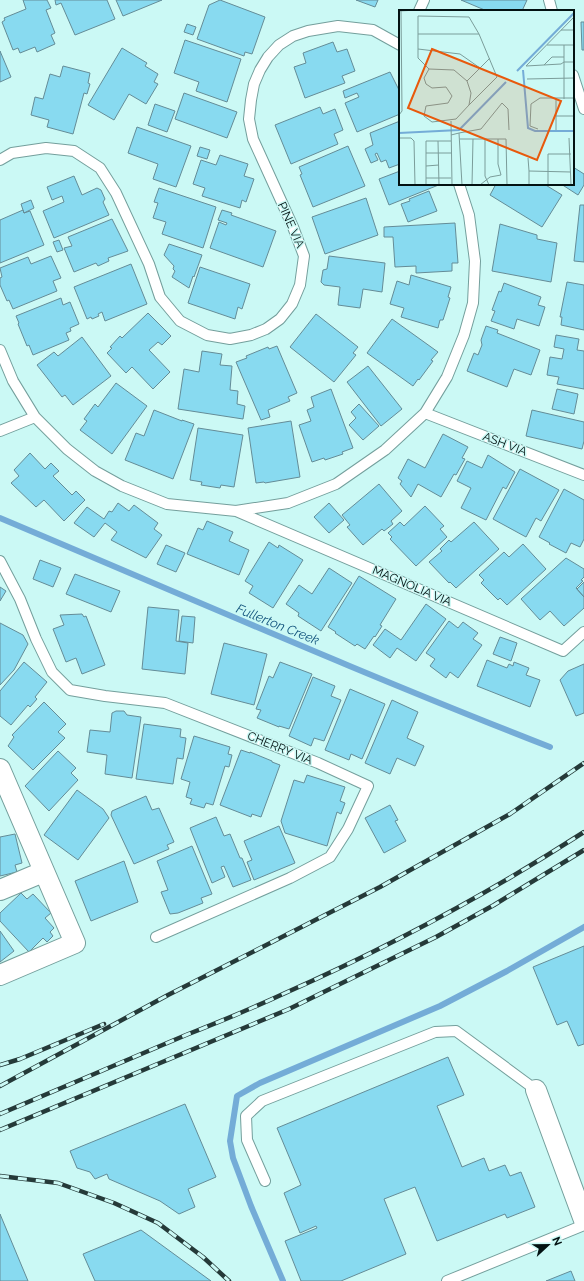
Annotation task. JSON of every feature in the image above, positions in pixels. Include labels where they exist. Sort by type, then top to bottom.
[{"type":"street","points":[[0,769],[43,872],[75,943],[0,975]]},
{"type":"street","points":[[0,890],[43,872]]},
{"type":"street","points":[[536,1090],[584,1220]]},
{"type":"lane","points":[[419,10],[424,0]]},
{"type":"lane","points":[[549,0],[552,10]]},
{"type":"lane","name":"PINE VIA","points":[[0,160],[12,153],[46,148],[74,151],[100,168],[116,193],[149,264],[160,297],[180,321],[207,335],[230,339],[251,335],[266,329],[280,319],[292,304],[300,285],[304,256],[293,227],[268,175],[253,139],[249,119],[254,84],[260,70],[268,57],[279,44],[293,36],[308,31],[338,26],[373,30],[399,44]]},
{"type":"lane","points":[[574,78],[584,109]]},
{"type":"lane","points":[[0,350],[13,381],[35,417],[67,449],[95,471],[122,486],[167,504],[236,511],[288,503],[336,484],[385,450],[425,413],[447,377],[464,335],[473,302],[475,261],[469,215],[459,185]]},
{"type":"lane","name":"ASH VIA","points":[[425,413],[584,475]]},
{"type":"lane","points":[[0,431],[35,417]]},
{"type":"lane","name":"MAGNOLIA VIA","points":[[236,511],[562,651],[584,632]]},
{"type":"lane","name":"CHERRY VIA","points":[[0,561],[20,599],[52,672],[70,690],[165,703],[318,763],[368,786],[348,829],[330,857],[290,878],[156,937]]},
{"type":"lane","points":[[265,1181],[247,1140],[246,1116],[262,1101],[435,1032],[456,1031],[536,1090]]},
{"type":"lane","points":[[447,1281],[584,1225]]},
{"type":"building","points":[[23,0],[47,0],[51,8],[46,10],[55,33],[51,35],[55,44],[37,52],[35,47],[20,53],[18,48],[13,50],[2,22],[5,20],[4,18],[26,9]]},
{"type":"building","points":[[55,0],[107,0],[115,19],[75,35],[61,3],[56,5]]},
{"type":"building","points":[[116,0],[162,0],[123,16]]},
{"type":"building","points":[[220,0],[265,17],[252,54],[245,52],[244,56],[197,39],[209,5]]},
{"type":"building","points":[[356,0],[378,0],[375,7]]},
{"type":"building","points":[[461,0],[527,0],[522,10],[485,10]]},
{"type":"building","points":[[581,22],[584,22],[584,50],[582,50]]},
{"type":"building","points":[[187,24],[196,27],[193,35],[184,32]]},
{"type":"building","points":[[185,40],[241,59],[227,102],[196,91],[199,82],[174,73]]},
{"type":"building","points":[[333,42],[337,52],[347,49],[355,71],[342,76],[345,83],[305,98],[294,67],[306,63],[303,53]]},
{"type":"building","points":[[122,48],[147,63],[145,66],[158,74],[154,82],[158,84],[146,104],[129,94],[114,120],[88,105]]},
{"type":"building","points":[[0,51],[11,77],[0,82]]},
{"type":"building","points":[[63,66],[90,73],[88,83],[90,84],[87,94],[84,93],[73,134],[47,127],[49,120],[31,115],[35,97],[43,99],[50,74],[60,77]]},
{"type":"building","points":[[390,72],[399,90],[399,114],[357,132],[345,103],[359,97],[357,93],[345,98],[343,91]]},
{"type":"building","points":[[184,93],[237,112],[227,138],[175,119]]},
{"type":"building","points":[[155,104],[175,111],[167,132],[148,125]]},
{"type":"building","points":[[320,107],[323,114],[335,109],[343,130],[334,134],[338,144],[291,164],[275,125]]},
{"type":"building","points":[[399,121],[399,164],[389,168],[386,160],[381,162],[377,153],[375,154],[378,160],[371,163],[365,149],[373,145],[370,133]]},
{"type":"building","points":[[137,127],[191,146],[176,187],[153,179],[158,164],[128,153]]},
{"type":"building","points":[[348,146],[365,186],[313,207],[300,175],[302,174],[299,167]]},
{"type":"building","points":[[200,147],[210,150],[207,159],[197,156]]},
{"type":"building","points":[[220,155],[248,164],[244,176],[254,179],[246,202],[242,200],[240,208],[202,196],[205,188],[193,184],[201,160],[216,165]]},
{"type":"building","points":[[574,168],[584,174],[584,185],[578,195],[563,185],[574,185]]},
{"type":"building","points":[[399,171],[399,185],[439,185],[389,205],[379,179]]},
{"type":"building","points":[[74,176],[82,195],[97,188],[101,190],[105,199],[103,202],[109,215],[54,238],[43,211],[64,202],[62,196],[52,200],[47,187]]},
{"type":"building","points":[[495,185],[546,185],[562,195],[542,227],[490,195]]},
{"type":"building","points":[[159,188],[216,207],[203,248],[162,234],[166,222],[153,218],[158,203],[154,202]]},
{"type":"building","points":[[429,191],[437,211],[408,222],[401,204]]},
{"type":"building","points":[[366,198],[378,235],[325,254],[312,217]]},
{"type":"building","points":[[31,200],[34,208],[24,213],[21,204]]},
{"type":"building","points":[[580,205],[584,205],[584,262],[574,261]]},
{"type":"building","points":[[23,210],[24,213],[30,211],[44,245],[0,263],[0,220]]},
{"type":"building","points":[[222,210],[232,213],[231,215],[276,231],[263,267],[210,248],[219,222],[226,225],[227,223],[218,220]]},
{"type":"building","points":[[112,219],[128,251],[108,258],[109,261],[98,266],[96,263],[74,272],[64,248],[72,246],[68,237]]},
{"type":"building","points":[[455,223],[458,263],[452,263],[452,271],[416,273],[416,266],[395,267],[393,237],[384,237],[384,227]]},
{"type":"building","points":[[500,224],[537,235],[537,239],[557,243],[551,282],[492,271]]},
{"type":"building","points":[[59,240],[63,250],[57,252],[53,242]]},
{"type":"building","points":[[169,244],[202,255],[189,288],[172,277],[175,271],[173,269],[174,266],[164,255]]},
{"type":"building","points":[[51,256],[61,278],[53,281],[57,291],[13,309],[9,300],[7,301],[0,285],[0,278],[2,277],[0,268],[28,257],[31,264]]},
{"type":"building","points":[[329,256],[385,263],[382,292],[363,289],[360,308],[338,305],[340,287],[324,285],[321,282],[323,270],[327,269]]},
{"type":"building","points":[[131,264],[147,304],[105,321],[102,312],[98,314],[99,316],[92,319],[91,317],[87,319],[74,287]]},
{"type":"building","points":[[200,267],[250,284],[242,309],[238,307],[235,319],[188,303]]},
{"type":"building","points":[[411,275],[451,287],[448,297],[450,298],[443,320],[440,320],[438,328],[401,317],[404,308],[390,304],[397,281],[409,285]]},
{"type":"building","points":[[567,282],[584,285],[584,330],[561,325],[562,317],[560,317]]},
{"type":"building","points":[[504,283],[541,297],[538,305],[545,307],[539,326],[517,319],[514,329],[491,321],[495,311],[492,310],[499,291],[501,292]]},
{"type":"building","points":[[61,298],[63,305],[70,302],[79,324],[70,328],[71,331],[66,333],[69,340],[33,355],[29,345],[27,346],[16,316]]},
{"type":"building","points":[[148,313],[171,336],[162,345],[158,342],[149,350],[170,372],[153,389],[132,367],[126,373],[107,353],[112,348],[110,347],[120,336],[122,338]]},
{"type":"building","points":[[316,314],[358,347],[353,353],[356,355],[334,382],[290,347]]},
{"type":"building","points":[[392,319],[438,352],[431,360],[433,361],[413,386],[367,353]]},
{"type":"building","points":[[486,326],[498,330],[497,333],[540,350],[531,375],[514,369],[507,387],[467,371],[474,353],[478,355]]},
{"type":"building","points":[[556,335],[579,339],[577,350],[584,351],[584,389],[557,384],[559,377],[547,375],[550,357],[562,359],[564,349],[554,347]]},
{"type":"building","points":[[82,337],[111,376],[73,405],[65,395],[62,397],[37,365],[54,352],[58,356]]},
{"type":"building","points":[[277,346],[297,393],[288,397],[290,401],[268,410],[270,417],[261,420],[236,362],[268,347],[269,349]]},
{"type":"building","points":[[202,351],[222,354],[220,365],[232,366],[230,390],[238,391],[237,404],[245,406],[243,419],[178,409],[184,369],[199,372]]},
{"type":"building","points":[[368,366],[402,409],[381,426],[347,382]]},
{"type":"building","points":[[116,383],[147,406],[112,454],[80,430],[87,421],[84,419],[95,404],[98,407]]},
{"type":"building","points":[[331,389],[353,448],[342,452],[343,454],[325,460],[324,458],[312,462],[299,425],[311,421],[307,410],[314,407],[311,397]]},
{"type":"building","points":[[557,389],[578,394],[574,414],[552,409]]},
{"type":"building","points":[[359,404],[379,426],[363,440],[349,425],[356,418],[351,412]]},
{"type":"building","points":[[154,410],[194,424],[173,479],[125,460],[136,433],[144,436]]},
{"type":"building","points":[[532,410],[584,422],[584,441],[582,449],[526,436]]},
{"type":"building","points":[[291,421],[300,477],[265,483],[256,483],[248,428]]},
{"type":"building","points":[[198,428],[243,435],[234,487],[221,485],[220,488],[201,485],[202,482],[190,480]]},
{"type":"building","points":[[443,434],[468,447],[462,458],[465,459],[456,475],[454,474],[441,497],[418,484],[411,497],[400,484],[402,481],[398,478],[408,459],[425,468]]},
{"type":"building","points":[[30,453],[45,469],[51,463],[59,471],[53,476],[72,495],[76,491],[85,500],[64,521],[44,500],[36,507],[11,483],[19,476],[14,470]]},
{"type":"building","points":[[488,455],[515,472],[506,489],[503,487],[486,520],[461,508],[471,488],[457,481],[467,461],[482,468]]},
{"type":"building","points":[[520,469],[559,490],[541,521],[536,518],[526,537],[493,519]]},
{"type":"building","points":[[379,484],[402,511],[391,521],[393,524],[384,531],[382,529],[363,545],[347,527],[350,525],[342,515]]},
{"type":"building","points":[[564,489],[584,500],[584,539],[580,547],[571,543],[566,553],[539,537]]},
{"type":"building","points":[[118,503],[129,511],[134,505],[158,523],[154,529],[162,535],[146,558],[111,540],[117,532],[105,523],[94,537],[74,523],[87,507],[104,519],[109,511],[112,512]]},
{"type":"building","points":[[329,503],[344,520],[329,533],[314,517]]},
{"type":"building","points":[[425,506],[444,526],[440,529],[447,537],[416,566],[390,539],[392,537],[388,533],[400,522],[404,526]]},
{"type":"building","points":[[207,521],[233,532],[229,541],[249,550],[239,575],[187,554],[198,528],[203,530]]},
{"type":"building","points":[[474,522],[499,549],[456,588],[450,582],[449,583],[429,562],[442,551],[440,549],[449,540],[451,542]]},
{"type":"building","points":[[269,542],[278,548],[279,545],[303,560],[273,608],[249,593],[253,586],[245,581]]},
{"type":"building","points":[[523,544],[546,569],[507,605],[500,598],[498,600],[481,583],[484,580],[479,575],[504,552],[509,557]]},
{"type":"building","points":[[166,545],[185,553],[176,572],[157,564]]},
{"type":"building","points":[[566,558],[584,569],[584,577],[581,580],[583,581],[576,588],[584,597],[584,608],[564,626],[550,611],[540,620],[521,599]]},
{"type":"building","points":[[40,560],[61,568],[53,587],[33,579]]},
{"type":"building","points":[[329,568],[352,583],[321,631],[298,616],[299,613],[286,604],[299,585],[312,594]]},
{"type":"building","points":[[75,574],[120,591],[111,612],[66,594]]},
{"type":"building","points":[[359,576],[396,599],[380,625],[382,626],[365,649],[357,644],[355,646],[328,627]]},
{"type":"building","points":[[584,582],[584,597],[577,589]]},
{"type":"building","points":[[0,587],[6,591],[0,601]]},
{"type":"building","points":[[426,604],[446,619],[416,661],[397,648],[390,658],[373,645],[385,629],[401,640]]},
{"type":"building","points":[[148,607],[179,610],[176,641],[188,643],[185,674],[142,669]]},
{"type":"building","points":[[82,614],[84,617],[86,616],[105,665],[82,674],[76,658],[66,662],[53,629],[64,625],[60,615]]},
{"type":"building","points":[[182,616],[195,617],[193,643],[179,641]]},
{"type":"building","points":[[449,621],[458,628],[463,622],[478,633],[473,639],[482,645],[458,678],[450,672],[446,678],[430,666],[435,659],[426,653]]},
{"type":"building","points":[[0,623],[23,635],[28,644],[14,670],[0,685]]},
{"type":"building","points":[[500,637],[517,643],[511,661],[493,654]]},
{"type":"building","points":[[224,643],[267,654],[254,705],[211,694]]},
{"type":"building","points":[[487,660],[507,668],[509,664],[513,666],[514,662],[529,668],[526,675],[540,680],[530,707],[477,686]]},
{"type":"building","points":[[24,662],[47,682],[35,697],[37,699],[30,707],[28,705],[11,725],[0,716],[0,691]]},
{"type":"building","points":[[280,662],[312,674],[289,729],[279,727],[257,718],[261,710],[256,709],[269,676],[273,678]]},
{"type":"building","points":[[584,664],[584,713],[576,716],[560,680],[568,671]]},
{"type":"building","points":[[313,677],[335,686],[331,696],[341,700],[324,741],[314,738],[311,746],[289,736]]},
{"type":"building","points":[[350,689],[385,704],[362,759],[351,754],[349,760],[325,750]]},
{"type":"building","points":[[392,700],[418,712],[407,738],[424,746],[415,766],[397,758],[390,774],[365,763]]},
{"type":"building","points":[[44,702],[66,724],[58,732],[65,738],[33,770],[8,746],[14,737],[12,735]]},
{"type":"building","points":[[116,711],[124,711],[127,715],[141,717],[132,778],[105,774],[107,755],[87,752],[90,730],[110,732],[112,713]]},
{"type":"building","points":[[144,724],[181,729],[180,737],[186,738],[183,759],[177,758],[173,784],[136,779]]},
{"type":"building","points":[[194,736],[230,747],[228,754],[232,755],[229,767],[225,766],[213,805],[206,803],[204,808],[190,804],[192,799],[186,797],[190,782],[181,779]]},
{"type":"building","points":[[241,750],[250,752],[280,765],[261,817],[252,814],[251,817],[220,805]]},
{"type":"building","points":[[58,751],[76,768],[71,773],[78,780],[49,811],[25,786]]},
{"type":"building","points":[[307,775],[345,787],[340,801],[345,803],[341,814],[337,812],[327,846],[285,833],[281,821],[294,780],[304,783]]},
{"type":"building","points":[[77,790],[103,809],[109,818],[78,860],[44,835]]},
{"type":"building","points":[[146,796],[152,810],[159,808],[174,842],[167,845],[169,849],[134,864],[111,815],[112,811]]},
{"type":"building","points":[[390,805],[398,820],[395,821],[406,841],[384,853],[365,818]]},
{"type":"building","points":[[216,817],[224,836],[230,834],[251,880],[233,887],[224,866],[221,867],[225,877],[212,883],[190,828]]},
{"type":"building","points":[[279,826],[295,863],[254,880],[247,862],[252,860],[244,841]]},
{"type":"building","points":[[15,834],[22,863],[15,865],[17,872],[0,876],[0,837]]},
{"type":"building","points":[[192,846],[212,894],[201,898],[203,903],[178,913],[170,914],[161,892],[168,890],[157,861]]},
{"type":"building","points":[[124,861],[138,902],[91,921],[75,881]]},
{"type":"building","points":[[21,893],[27,899],[33,894],[51,913],[45,918],[54,928],[50,932],[53,936],[47,942],[43,938],[29,952],[0,921],[0,913]]},
{"type":"building","points":[[0,931],[14,951],[0,962]]},
{"type":"building","points":[[584,946],[584,1044],[578,1046],[567,1021],[557,1025],[533,967]]},
{"type":"building","points":[[448,1057],[464,1095],[437,1106],[462,1167],[484,1158],[489,1171],[505,1165],[510,1176],[521,1172],[535,1207],[507,1218],[505,1214],[437,1241],[415,1187],[384,1199],[406,1254],[341,1281],[301,1281],[285,1241],[317,1228],[316,1226],[300,1233],[284,1193],[301,1185],[277,1128]]},
{"type":"building","points":[[185,1104],[216,1177],[188,1189],[195,1207],[179,1214],[160,1201],[109,1179],[107,1174],[95,1179],[90,1172],[77,1168],[70,1151]]},
{"type":"building","points":[[0,1214],[28,1281],[0,1281]]},
{"type":"building","points":[[141,1230],[211,1281],[95,1281],[83,1254]]},
{"type":"building","points":[[571,1271],[575,1281],[546,1281]]},
{"type":"waterway","name":"Fullerton Creek","points":[[0,518],[343,663],[550,747]]},
{"type":"waterway","points":[[283,1281],[251,1206],[233,1158],[230,1141],[237,1096],[260,1083],[440,1006],[507,971],[584,927]]},
{"type":"railway","points":[[0,1086],[168,995],[380,887],[510,814],[584,763]]},
{"type":"railway","points":[[0,1114],[247,1010],[360,958],[399,939],[474,898],[548,855],[584,832]]},
{"type":"railway","points":[[0,1130],[289,1009],[436,937],[494,905],[584,850]]},
{"type":"railway","points":[[0,1065],[20,1059],[104,1024]]},
{"type":"railway","points":[[0,1176],[58,1183],[114,1203],[158,1223],[203,1257],[229,1281]]}]
